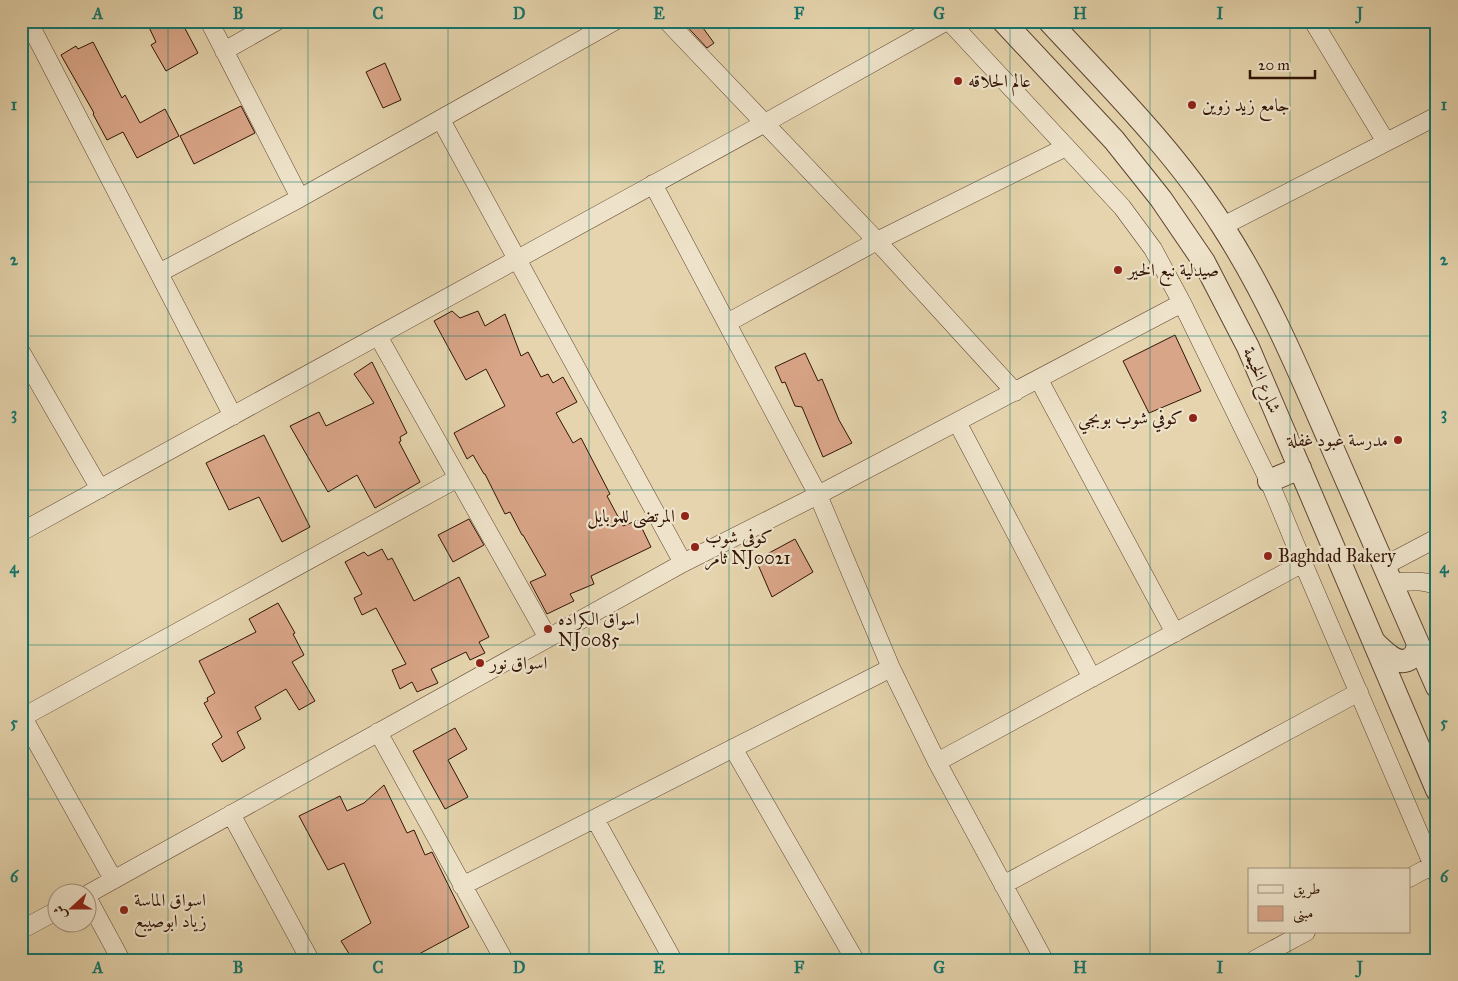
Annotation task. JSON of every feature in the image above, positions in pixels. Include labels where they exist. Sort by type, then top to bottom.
[{"type":"street","points":[[28,21],[233,416]]},
{"type":"street","points":[[209,21],[300,198]]},
{"type":"street","points":[[224,51],[277,21]]},
{"type":"street","points":[[159,273],[300,198],[615,21]]},
{"type":"street","points":[[666,21],[877,241],[1014,392]]},
{"type":"street","points":[[21,532],[948,21],[1122,207],[1153,249],[1269,481],[1302,563],[1435,870],[1410,878]]},
{"type":"street","name":"شارع الخيمة","points":[[1003,21],[1114,140],[1161,199],[1204,262],[1248,347],[1437,790]]},
{"type":"street","name":"شارع الخيمة","points":[[1049,21],[1140,118],[1191,181],[1223,226],[1260,288],[1437,687]]},
{"type":"street","points":[[1313,21],[1386,142]]},
{"type":"street","points":[[1223,226],[1437,116]]},
{"type":"street","points":[[441,120],[683,563]]},
{"type":"street","points":[[727,324],[877,241],[1066,147]]},
{"type":"street","points":[[653,184],[818,495],[891,668],[937,762],[1044,960]]},
{"type":"street","points":[[98,888],[683,563],[818,495],[1182,304]]},
{"type":"street","points":[[378,336],[548,638]]},
{"type":"street","points":[[21,352],[100,489]]},
{"type":"street","points":[[1039,380],[1175,633]]},
{"type":"street","points":[[957,422],[1092,678]]},
{"type":"street","points":[[1269,481],[1300,468]]},
{"type":"street","points":[[113,879],[22,715],[458,478]]},
{"type":"street","points":[[1388,574],[1437,538]]},
{"type":"street","points":[[937,762],[1302,563]]},
{"type":"street","points":[[1388,574],[1437,586]]},
{"type":"street","points":[[1374,642],[1391,657],[1402,661],[1414,656],[1418,644]]},
{"type":"street","points":[[462,886],[891,668]]},
{"type":"street","points":[[1002,885],[1359,692]]},
{"type":"street","points":[[378,732],[504,960]]},
{"type":"street","points":[[733,748],[855,960]]},
{"type":"street","points":[[231,814],[310,960]]},
{"type":"street","points":[[595,819],[673,960]]},
{"type":"street","points":[[21,930],[48,915]]},
{"type":"street","points":[[98,917],[121,960]]},
{"type":"street","points":[[1254,960],[1302,934]]},
{"type":"building","points":[[146,21],[181,21],[198,53],[166,71],[151,45],[156,42]]},
{"type":"building","points":[[682,21],[698,21],[714,43],[707,48]]},
{"type":"building","points":[[93,42],[122,98],[125,95],[140,123],[165,109],[179,136],[137,158],[123,132],[107,140],[61,55],[76,46],[78,49]]},
{"type":"building","points":[[385,63],[401,100],[383,108],[366,72]]},
{"type":"building","points":[[241,106],[255,133],[194,164],[180,136]]},
{"type":"building","points":[[452,311],[460,318],[478,311],[485,326],[505,314],[521,356],[528,352],[541,377],[548,374],[553,383],[563,377],[577,402],[556,413],[573,443],[581,438],[610,494],[607,496],[623,526],[638,520],[651,547],[591,576],[594,584],[570,594],[574,601],[547,614],[530,582],[546,575],[510,512],[505,514],[485,474],[473,455],[467,459],[454,433],[505,406],[486,369],[466,380],[434,321]]},
{"type":"building","points":[[1175,335],[1201,391],[1149,413],[1123,361]]},
{"type":"building","points":[[805,353],[818,381],[822,379],[839,420],[852,443],[823,457],[802,407],[795,406],[785,382],[782,383],[775,367]]},
{"type":"building","points":[[372,362],[407,433],[400,437],[401,441],[399,442],[420,482],[375,508],[357,475],[328,492],[290,426],[319,412],[326,426],[374,403],[354,374]]},
{"type":"building","points":[[264,435],[310,527],[282,542],[259,497],[229,510],[206,463]]},
{"type":"building","points":[[469,519],[484,545],[453,562],[438,535]]},
{"type":"building","points":[[795,539],[813,572],[772,597],[756,560]]},
{"type":"building","points":[[382,549],[388,560],[392,558],[414,601],[459,577],[489,637],[479,642],[485,653],[470,660],[466,652],[431,669],[438,683],[417,692],[412,682],[400,689],[392,670],[406,664],[376,608],[362,615],[354,598],[362,594],[345,562],[364,552],[368,556]]},
{"type":"building","points":[[278,603],[295,633],[293,634],[304,655],[292,662],[315,701],[299,710],[286,689],[255,707],[261,719],[237,732],[245,748],[222,762],[212,744],[222,737],[204,703],[208,701],[207,698],[215,693],[199,661],[256,632],[249,619]]},
{"type":"building","points":[[455,728],[467,749],[448,760],[468,797],[445,809],[413,751]]},
{"type":"building","points":[[384,785],[407,833],[414,830],[425,855],[432,852],[469,927],[408,960],[353,960],[341,941],[371,923],[344,863],[328,870],[299,816],[340,796],[347,811],[364,803]]},
{"type":"place","name":"عالم الحلاقه","points":[[958,81]]},
{"type":"place","name":"جامع زيد زوين","points":[[1192,105]]},
{"type":"place","name":"صيدلية نبع الخير","points":[[1118,270]]},
{"type":"place","name":"كوفي شوب بوبجي","points":[[1193,418]]},
{"type":"place","name":"مدرسة عبود غفلة","points":[[1398,440]]},
{"type":"place","name":"المرتضى للموبايل","points":[[685,516]]},
{"type":"place","name":"كوفي شوب ثامر NJ0021","points":[[695,547]]},
{"type":"place","name":"Baghdad Bakery","points":[[1268,556]]},
{"type":"place","name":"اسواق الكراده NJ0085","points":[[548,629]]},
{"type":"place","name":"اسواق نور","points":[[480,663]]},
{"type":"place","name":"اسواق الماسة زياد ابوصيبع","points":[[124,910]]}]
